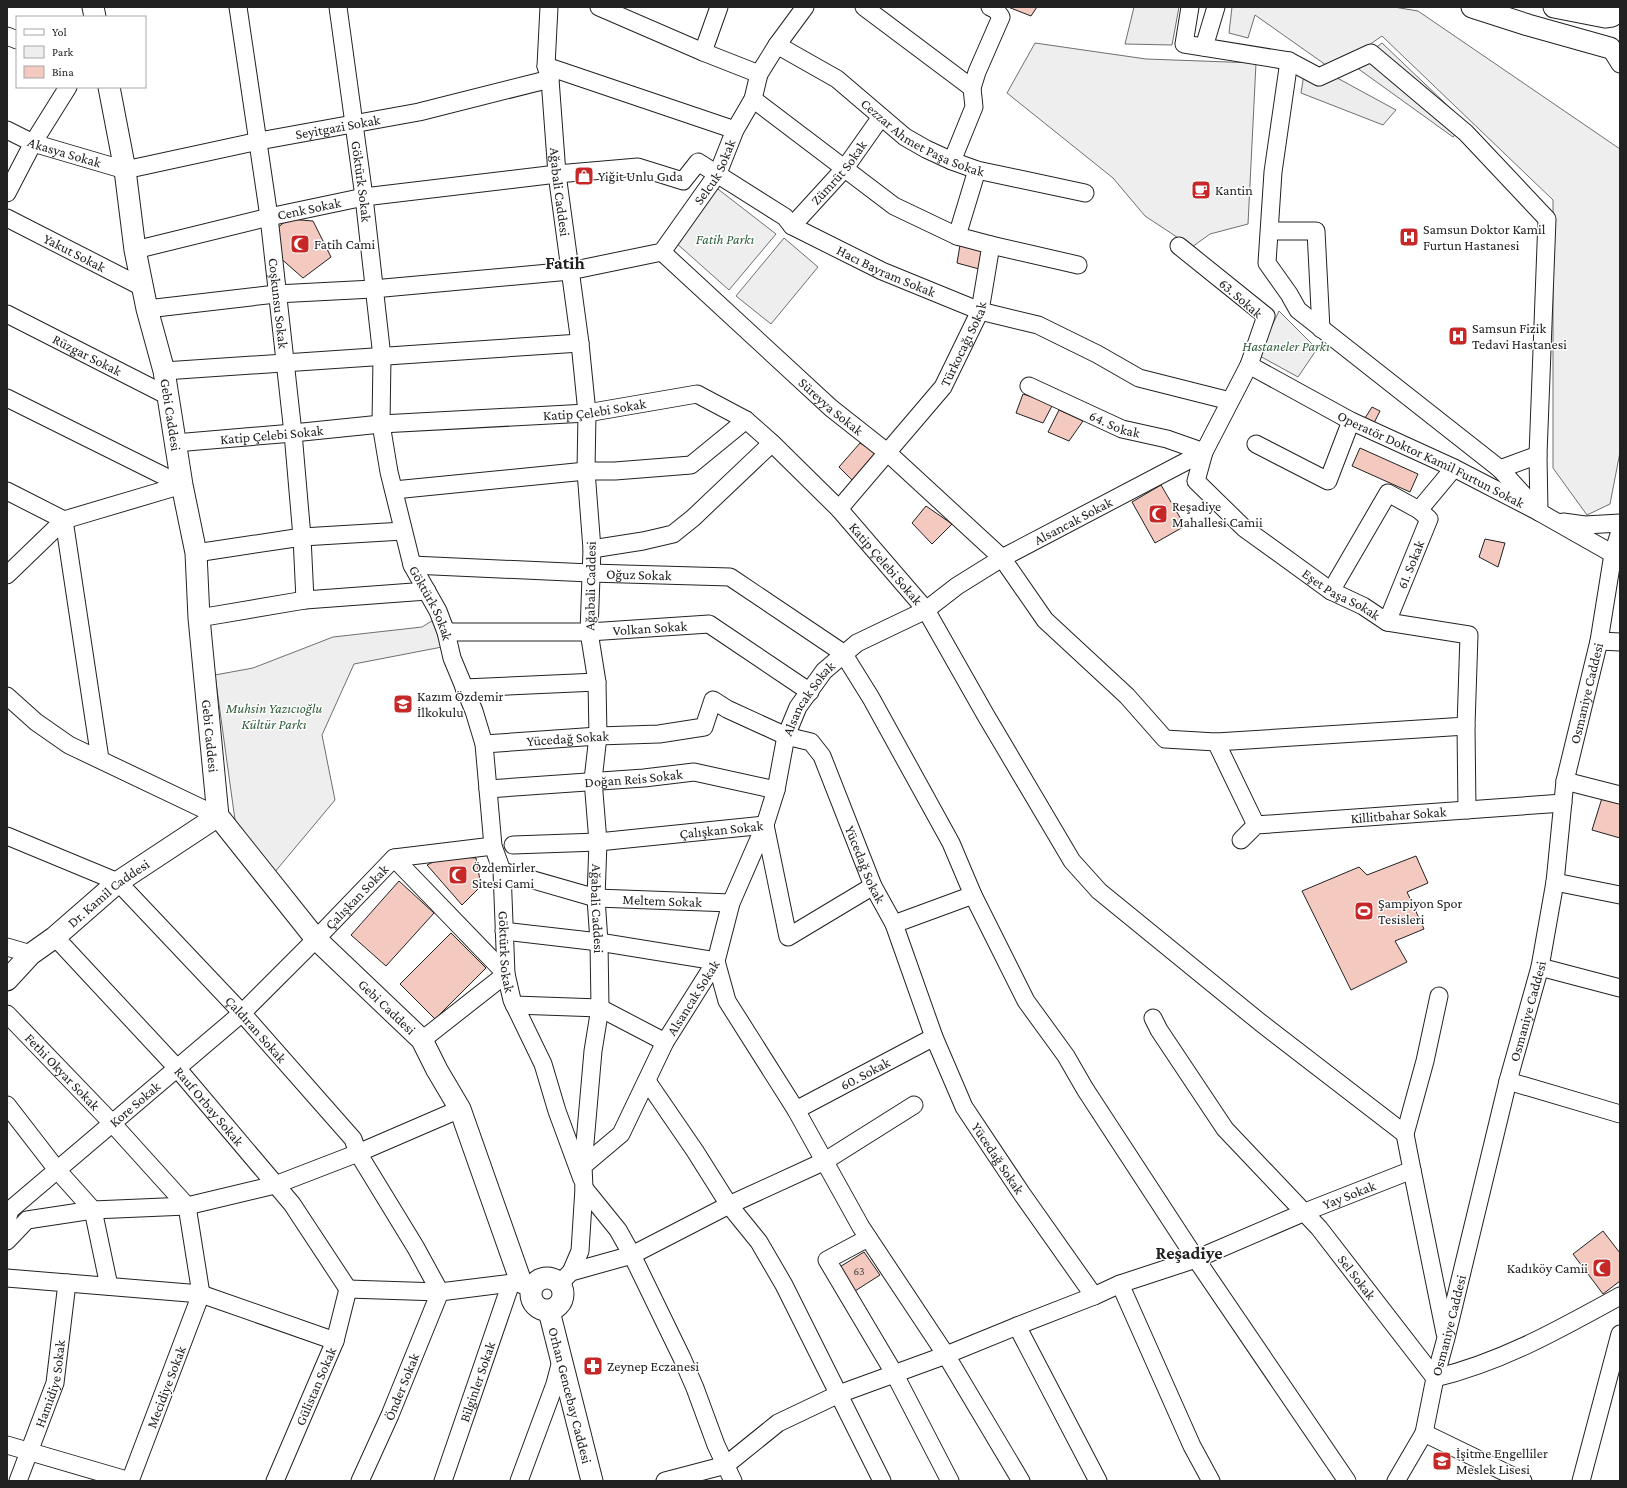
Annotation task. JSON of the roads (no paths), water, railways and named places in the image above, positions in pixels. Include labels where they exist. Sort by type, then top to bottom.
[{"type":"main road","points":[[1472,7],[1617,55]]},
{"type":"main road","points":[[1554,7],[1615,12]]},
{"type":"main road","points":[[1615,12],[1608,22],[1604,35],[1617,55]]},
{"type":"main road","name":"Gebi Caddesi","points":[[108,88],[125,170],[135,250],[147,309],[164,371],[182,485],[196,553],[199,618],[218,816],[316,939],[422,1040],[460,1110],[521,1284],[530,1296],[533,1304],[540,1309],[549,1311]]},
{"type":"main road","name":"Dr. Kamil Caddesi","points":[[7,980],[31,954],[55,937],[118,882],[218,816]]},
{"type":"main road","points":[[521,1284],[551,1277],[565,1278],[563,1300],[557,1308],[549,1311]]},
{"type":"main road","name":"Orhan Gencebay Caddesi","points":[[549,1311],[592,1481]]},
{"type":"street","name":"Coşkunsu Sokak","points":[[238,7],[259,141],[269,217],[276,294],[293,433],[302,537],[305,600]]},
{"type":"street","name":"Göktürk Sokak","points":[[338,7],[364,197],[373,289],[382,357],[381,424],[389,472],[402,531],[412,566],[438,611],[446,632],[452,658],[474,711],[484,744],[493,846],[502,871],[506,974],[514,1005],[543,1064],[584,1186]]},
{"type":"street","name":"Ağabali Caddesi","points":[[549,7],[548,72],[557,174],[580,343],[587,413],[586,471],[592,549],[589,632],[597,682],[598,736],[593,780],[598,842],[596,898],[599,942],[600,1008],[593,1051],[583,1166]]},
{"type":"street","points":[[599,7],[702,52],[759,74]]},
{"type":"street","points":[[702,52],[719,7]]},
{"type":"street","name":"Selcuk Sokak","points":[[662,252],[718,173],[736,130],[753,99],[759,74],[777,45],[805,7]]},
{"type":"street","points":[[864,7],[972,88]]},
{"type":"street","points":[[1190,7],[1184,44],[1289,61],[1319,77],[1371,53],[1466,133],[1547,219],[1538,455],[1546,516]]},
{"type":"street","points":[[1204,47],[1216,7]]},
{"type":"street","points":[[952,161],[974,107],[972,88],[996,10]]},
{"type":"street","name":"Cezzar Ahmet Paşa Sokak","points":[[777,45],[838,79],[905,137],[926,149],[977,170],[1085,193]]},
{"type":"street","points":[[1289,61],[1274,172],[1267,263],[1289,294],[1298,310],[1500,469],[1546,516],[1585,525],[1620,523]]},
{"type":"street","name":"Seyitgazi Sokak","points":[[125,170],[259,141],[419,112],[548,72]]},
{"type":"street","points":[[548,72],[736,130]]},
{"type":"street","points":[[7,193],[33,143],[67,88]]},
{"type":"street","points":[[753,99],[894,206],[957,236],[1078,265]]},
{"type":"street","name":"Zümrüt Sokak","points":[[792,226],[845,168],[881,117]]},
{"type":"street","name":"Akasya Sokak","points":[[7,130],[33,143],[125,170]]},
{"type":"street","name":"Hacı Bayram Sokak","points":[[557,174],[638,167],[683,181],[698,162],[718,173],[785,217],[792,226],[882,271],[980,311],[1038,325],[1097,354],[1139,378],[1230,401]]},
{"type":"street","points":[[957,236],[977,170]]},
{"type":"street","name":"Cenk Sokak","points":[[135,250],[269,217],[364,197],[557,174]]},
{"type":"street","name":"Yakut Sokak","points":[[7,218],[142,287]]},
{"type":"street","points":[[1270,231],[1316,232],[1321,329]]},
{"type":"street","name":"Türkocağı Sokak","points":[[839,509],[943,387],[980,311],[991,245]]},
{"type":"street","name":"63. Sokak","points":[[1179,246],[1266,316],[1249,365]]},
{"type":"street","points":[[147,309],[276,294],[373,289],[570,271],[662,252]]},
{"type":"street","name":"Süreyya Sokak","points":[[662,252],[831,408],[888,453],[1002,558],[1045,620],[1127,696],[1165,739],[1216,742]]},
{"type":"street","name":"Rüzgar Sokak","points":[[7,314],[168,396]]},
{"type":"street","points":[[164,371],[580,343]]},
{"type":"street","points":[[1204,452],[1249,365]]},
{"type":"street","name":"Operatör Doktor Kamil Furtun Sokak","points":[[1249,365],[1351,421],[1454,468],[1546,516],[1613,554]]},
{"type":"street","name":"64. Sokak","points":[[1029,386],[1122,429],[1167,439],[1204,452]]},
{"type":"street","name":"Katip Çelebi Sokak","points":[[175,443],[381,424],[587,413],[697,394],[746,420],[772,443],[839,509],[926,610],[1072,862],[1099,891],[1261,1023],[1405,1134]]},
{"type":"street","points":[[7,398],[182,485]]},
{"type":"street","points":[[394,490],[586,471],[615,471],[691,465],[746,420]]},
{"type":"street","points":[[1256,444],[1328,481],[1351,421]]},
{"type":"street","points":[[592,549],[644,541],[673,534],[693,518],[772,443]]},
{"type":"street","name":"Alsancak Sokak","points":[[583,1166],[621,1134],[665,1042],[716,961],[731,903],[765,825],[776,790],[786,736],[798,707],[824,671],[857,642],[926,610],[957,586],[1002,558],[1204,452]]},
{"type":"street","name":"Eşet Paşa Sokak","points":[[1204,452],[1196,481],[1244,528],[1331,591],[1363,606],[1387,622],[1469,635],[1466,726]]},
{"type":"street","points":[[1500,469],[1538,455]]},
{"type":"street","points":[[1331,591],[1388,493],[1419,510],[1454,468]]},
{"type":"street","points":[[7,574],[64,520],[182,485]]},
{"type":"street","points":[[7,491],[64,520]]},
{"type":"street","name":"61. Sokak","points":[[1387,622],[1429,519],[1419,510]]},
{"type":"street","points":[[64,520],[100,759]]},
{"type":"street","points":[[196,553],[302,537],[402,531]]},
{"type":"street","name":"Osmaniye Caddesi","points":[[1396,1481],[1424,1433],[1434,1378],[1446,1338],[1508,1081],[1540,967],[1555,882],[1565,781],[1599,640],[1613,554],[1620,531]]},
{"type":"street","name":"Oğuz Sokak","points":[[412,566],[730,577],[843,653]]},
{"type":"street","points":[[199,618],[305,600],[427,591]]},
{"type":"street","name":"Volkan Sokak","points":[[446,632],[589,632],[709,624],[810,692]]},
{"type":"street","points":[[1599,640],[1620,642]]},
{"type":"street","points":[[843,653],[871,698],[951,843],[973,894],[1026,1001],[1066,1056],[1085,1089],[1196,1259],[1347,1481]]},
{"type":"street","points":[[464,688],[597,682]]},
{"type":"street","points":[[7,696],[36,722],[69,745],[218,816]]},
{"type":"street","name":"Yücedağ Sokak","points":[[484,744],[598,736],[659,734],[704,727],[713,700],[727,709],[786,736],[811,742],[822,756],[873,886],[894,924],[934,1037],[964,1107],[1022,1194],[1094,1296]]},
{"type":"street","points":[[1241,840],[1256,825],[1216,742],[1466,726],[1467,810]]},
{"type":"street","name":"Doğan Reis Sokak","points":[[488,789],[593,780],[644,778],[694,772],[776,790]]},
{"type":"street","points":[[1565,781],[1620,795]]},
{"type":"street","name":"Killitbahar Sokak","points":[[1256,825],[1563,803]]},
{"type":"street","name":"Çalışkan Sokak","points":[[513,845],[598,842],[765,825],[788,937],[873,886]]},
{"type":"street","name":"Çaldıran Sokak","points":[[7,836],[118,882],[242,1013],[353,1139],[358,1153],[416,1248],[440,1292]]},
{"type":"street","name":"Çalışkan Sokak","points":[[316,939],[394,858],[493,846]]},
{"type":"street","points":[[394,858],[506,974],[422,1040]]},
{"type":"street","name":"Meltem Sokak","points":[[502,871],[596,898],[731,903]]},
{"type":"street","points":[[1555,882],[1620,896]]},
{"type":"street","points":[[894,924],[973,894]]},
{"type":"street","points":[[504,931],[599,942],[716,961],[727,1001],[796,1110],[868,1238],[946,1355],[1021,1481]]},
{"type":"street","name":"Rauf Orbay Sokak","points":[[55,937],[177,1068],[292,1204],[348,1289]]},
{"type":"street","name":"Kore Sokak","points":[[7,1220],[10,1210],[58,1171],[112,1123],[242,1013],[316,939]]},
{"type":"street","points":[[7,947],[31,954]]},
{"type":"street","points":[[1540,967],[1620,988]]},
{"type":"street","points":[[1439,996],[1425,1061],[1405,1134],[1446,1338]]},
{"type":"street","points":[[514,1005],[600,1008],[665,1042]]},
{"type":"street","name":"Fethi Okyar Sokak","points":[[7,1014],[112,1123],[187,1206]]},
{"type":"street","name":"Sel Sokak","points":[[1153,1018],[1158,1030],[1225,1129],[1319,1228],[1434,1378]]},
{"type":"street","name":"60. Sokak","points":[[796,1110],[934,1037]]},
{"type":"street","points":[[647,1081],[695,1151],[729,1205],[759,1242],[784,1285],[882,1481]]},
{"type":"street","points":[[1508,1081],[1620,1114]]},
{"type":"street","points":[[7,1105],[58,1171],[93,1210],[109,1286]]},
{"type":"street","points":[[565,1278],[632,1255],[729,1205],[825,1161],[914,1105]]},
{"type":"street","points":[[7,1241],[27,1220],[93,1210],[187,1206],[275,1185],[358,1153],[460,1110]]},
{"type":"street","points":[[565,1278],[580,1251],[584,1186],[583,1166]]},
{"type":"street","name":"Yay Sokak","points":[[726,1465],[778,1423],[839,1394],[946,1355],[1094,1296],[1120,1284],[1196,1259],[1304,1212],[1412,1170]]},
{"type":"street","points":[[584,1186],[618,1230],[632,1255],[687,1370],[716,1445],[733,1481]]},
{"type":"street","points":[[187,1206],[201,1294]]},
{"type":"street","points":[[868,1238],[827,1260],[894,1373],[950,1481]]},
{"type":"street","points":[[7,1278],[201,1294],[335,1341]]},
{"type":"street","name":"Hamidiye Sokak","points":[[18,1481],[55,1383],[67,1283]]},
{"type":"street","points":[[348,1289],[440,1292],[521,1284]]},
{"type":"street","name":"Bilginler Sokak","points":[[442,1481],[521,1284]]},
{"type":"street","points":[[1120,1284],[1192,1446],[1211,1481]]},
{"type":"street","name":"Gülistan Sokak","points":[[275,1481],[335,1341],[348,1289]]},
{"type":"street","name":"Önder Sokak","points":[[360,1481],[390,1415],[440,1292]]},
{"type":"street","name":"Mecidiye Sokak","points":[[130,1481],[201,1294]]},
{"type":"street","points":[[1434,1378],[1464,1371],[1540,1340],[1620,1296]]},
{"type":"street","points":[[1017,1326],[1098,1481]]},
{"type":"street","points":[[1581,1481],[1620,1334]]},
{"type":"street","points":[[519,1481],[555,1384],[561,1361]]},
{"type":"street","points":[[1424,1433],[1523,1481]]},
{"type":"street","points":[[7,1445],[130,1481]]},
{"type":"street","points":[[665,1481],[726,1465]]},
{"type":"place","name":"Yiğit Unlu Gıda","points":[[584,176]]},
{"type":"place","name":"Kantin","points":[[1201,190]]},
{"type":"place","name":"Samsun Doktor Kamil Furtun Hastanesi","points":[[1409,237]]},
{"type":"place","name":"Fatih Cami","points":[[300,244]]},
{"type":"place","name":"Samsun Fizik Tedavi Hastanesi","points":[[1458,336]]},
{"type":"place","name":"Reşadiye Mahallesi Camii","points":[[1158,514]]},
{"type":"place","name":"Kazım Özdemir İlkokulu","points":[[403,704]]},
{"type":"place","name":"Özdemirler Sitesi Cami","points":[[458,875]]},
{"type":"place","name":"Şampiyon Spor Tesisleri","points":[[1364,911]]},
{"type":"place","name":"Kadıköy Camii","points":[[1602,1268]]},
{"type":"place","name":"Zeynep Eczanesi","points":[[593,1366]]},
{"type":"place","name":"İşitme Engelliler Meslek Lisesi","points":[[1442,1461]]},
{"type":"district","name":"Fatih","points":[[565,263]]},
{"type":"district","name":"Reşadiye","points":[[1189,1253]]},
{"type":"park label","name":"Fatih Parkı","points":[[725,239]]},
{"type":"park label","name":"Hastaneler Parkı","points":[[1286,346]]},
{"type":"park label","name":"Muhsin Yazıcıoğlu Kültür Parkı","points":[[274,716]]}]
